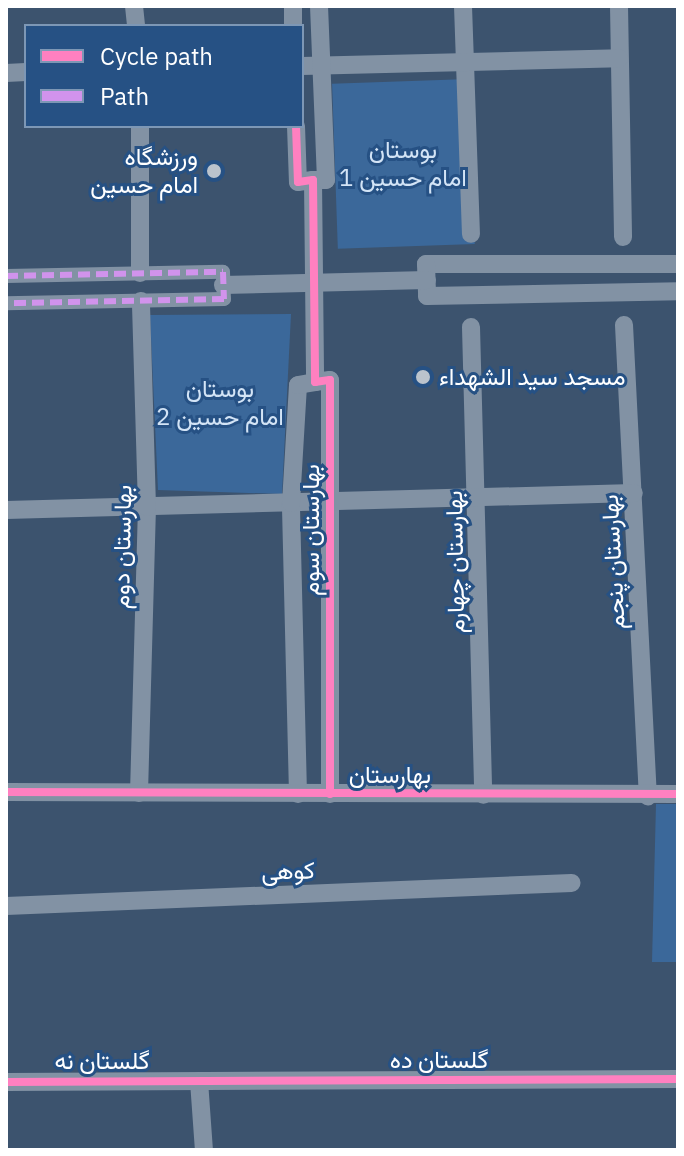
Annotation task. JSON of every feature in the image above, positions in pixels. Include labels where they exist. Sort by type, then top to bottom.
[{"type":"street","points":[[296,128],[298,182],[326,180],[311,66],[319,6]]},
{"type":"street","points":[[463,6],[471,234]]},
{"type":"street","points":[[619,6],[623,237]]},
{"type":"street","points":[[311,66],[619,58]]},
{"type":"street","points":[[140,128],[140,273]]},
{"type":"street","points":[[313,180],[318,283],[315,382]]},
{"type":"street","points":[[678,264],[426,264],[427,296],[678,291]]},
{"type":"street","points":[[6,276],[223,272],[224,292]]},
{"type":"street","points":[[6,303],[141,301],[318,283],[427,280]]},
{"type":"street","name":"بهارستان دوم","points":[[139,793],[147,507],[141,301]]},
{"type":"street","name":"بهارستان پنجم","points":[[624,325],[648,796]]},
{"type":"street","name":"بهارستان چهارم","points":[[471,327],[478,498],[483,795]]},
{"type":"street","name":"بهارستان سوم","points":[[298,794],[291,503],[298,385],[330,380],[330,794]]},
{"type":"street","points":[[6,510],[634,493]]},
{"type":"street","name":"بهارستان","points":[[6,792],[678,794]]},
{"type":"street","name":"کوهی","points":[[6,906],[572,883]]},
{"type":"street","name":"گلستان ده","points":[[199,1081],[678,1079]]},
{"type":"street","points":[[199,1081],[204,1150]]},
{"type":"street","name":"گلستان نه","points":[[6,1082],[199,1081]]},
{"type":"green space","name":"بوستان امام حسین 1","points":[[469,79],[475,244],[338,249],[332,84]]},
{"type":"green space","name":"بوستان امام حسین 2","points":[[291,314],[282,494],[158,490],[150,315]]},
{"type":"green space","points":[[656,804],[678,804],[678,962],[652,962]]},
{"type":"marked path","points":[[6,276],[223,272],[224,299],[6,303]]},
{"type":"cycle path","points":[[296,128],[298,182],[313,180],[315,382],[330,380],[330,794]]},
{"type":"cycle path","points":[[6,792],[678,794]]},
{"type":"cycle path","points":[[6,1082],[678,1079]]},
{"type":"place","name":"ورزشگاه امام حسین","points":[[214,171]]},
{"type":"place","name":"مسجد سید الشهداء","points":[[423,377]]}]
